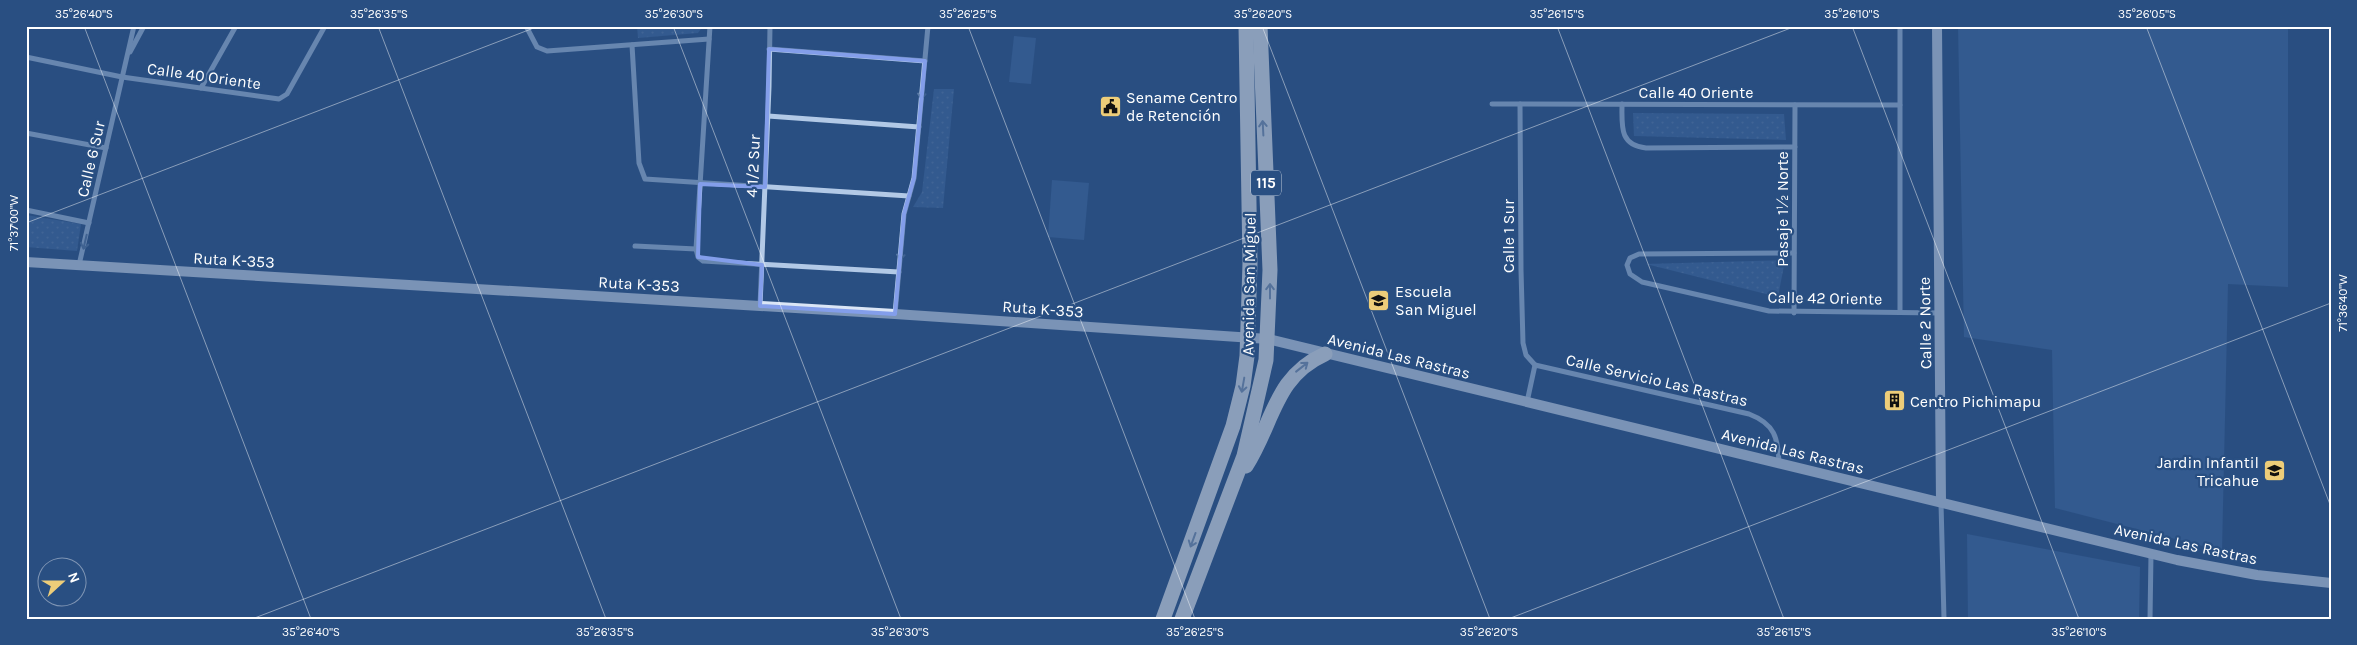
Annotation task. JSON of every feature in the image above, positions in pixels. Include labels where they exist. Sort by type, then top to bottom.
[{"type":"highway","name":"Avenida San Miguel","points":[[1164,619],[1233,426],[1243,386],[1249,337],[1250,264],[1246,26]]},
{"type":"highway","name":"Avenida San Miguel","points":[[1182,619],[1234,483],[1252,427],[1266,360],[1270,270],[1260,26]]},
{"type":"highway","points":[[1234,483],[1260,441],[1288,381],[1307,362],[1325,354]]},
{"type":"street","name":"Calle 6 Sur","points":[[79,265],[134,26]]},
{"type":"street","name":"Calle 6 Sur","points":[[127,58],[144,26]]},
{"type":"street","points":[[201,88],[236,26]]},
{"type":"street","name":"Calle 40 Oriente","points":[[26,57],[122,77],[276,100],[282,98],[325,26]]},
{"type":"street","points":[[526,26],[537,47],[547,51],[709,39]]},
{"type":"street","points":[[710,26],[696,249],[698,257],[703,261],[899,272]]},
{"type":"street","name":"4 1/2 Sur","points":[[760,306],[770,26]]},
{"type":"street","points":[[895,314],[904,214],[914,178],[928,26]]},
{"type":"street","name":"Calle 2 Norte","points":[[1900,26],[1900,311]]},
{"type":"street","name":"Calle 2 Norte","points":[[1937,26],[1944,619]]},
{"type":"street","points":[[632,45],[639,163],[645,179],[909,196]]},
{"type":"street","points":[[769,49],[925,61]]},
{"type":"street","name":"Calle 40 Oriente","points":[[1492,104],[1900,105]]},
{"type":"street","name":"Calle 1 Sur","points":[[1520,104],[1523,335],[1526,355],[1535,365]]},
{"type":"street","points":[[1622,104],[1623,132],[1634,146],[1646,148],[1795,147]]},
{"type":"street","name":"Pasaje 1½ Norte","points":[[1794,313],[1795,105]]},
{"type":"street","points":[[768,116],[919,127]]},
{"type":"street","points":[[26,133],[106,148]]},
{"type":"street","points":[[26,210],[89,222]]},
{"type":"street","points":[[635,246],[696,249]]},
{"type":"street","name":"Calle 42 Oriente","points":[[1794,252],[1639,254],[1628,262],[1628,269],[1630,274],[1642,282],[1769,311],[1794,313],[1900,311],[1940,313]]},
{"type":"street","name":"Ruta K-353","points":[[26,262],[1249,337]]},
{"type":"street","name":"Avenida Las Rastras","points":[[1249,337],[1268,339],[2151,554],[2240,572],[2331,583]]},
{"type":"street","points":[[1527,402],[1535,365]]},
{"type":"street","name":"Calle Servicio Las Rastras","points":[[1535,365],[1757,417],[1770,427],[1778,442],[1779,463]]},
{"type":"street","points":[[2150,619],[2151,554]]},
{"type":"highlighted area","points":[[769,49],[925,61],[914,178],[904,214],[895,314],[760,306],[762,265],[698,257],[700,184],[765,187]]},
{"type":"shaded area","points":[[637,26],[703,26],[698,33],[638,38]]},
{"type":"shaded area","points":[[1958,26],[2288,26],[2288,287],[2228,284],[2222,551],[2055,508],[2052,350],[1964,337]]},
{"type":"shaded area","points":[[1014,36],[1036,38],[1031,84],[1009,82]]},
{"type":"shaded area","points":[[934,89],[954,89],[943,208],[913,207],[922,192]]},
{"type":"shaded area","points":[[1633,113],[1784,114],[1786,140],[1634,136]]},
{"type":"shaded area","points":[[1052,180],[1089,183],[1084,240],[1048,237]]},
{"type":"shaded area","points":[[26,215],[81,224],[77,251],[26,247]]},
{"type":"shaded area","points":[[1785,260],[1778,297],[1646,264]]},
{"type":"shaded area","points":[[1967,534],[2140,567],[2139,619],[1968,619]]},
{"type":"place","name":"Sename Centro de Retención","points":[[1110,106]]},
{"type":"place","name":"Escuela San Miguel","points":[[1379,300]]},
{"type":"place","name":"Centro Pichimapu","points":[[1894,401]]},
{"type":"place","name":"Jardin Infantil Tricahue","points":[[2275,471]]}]
